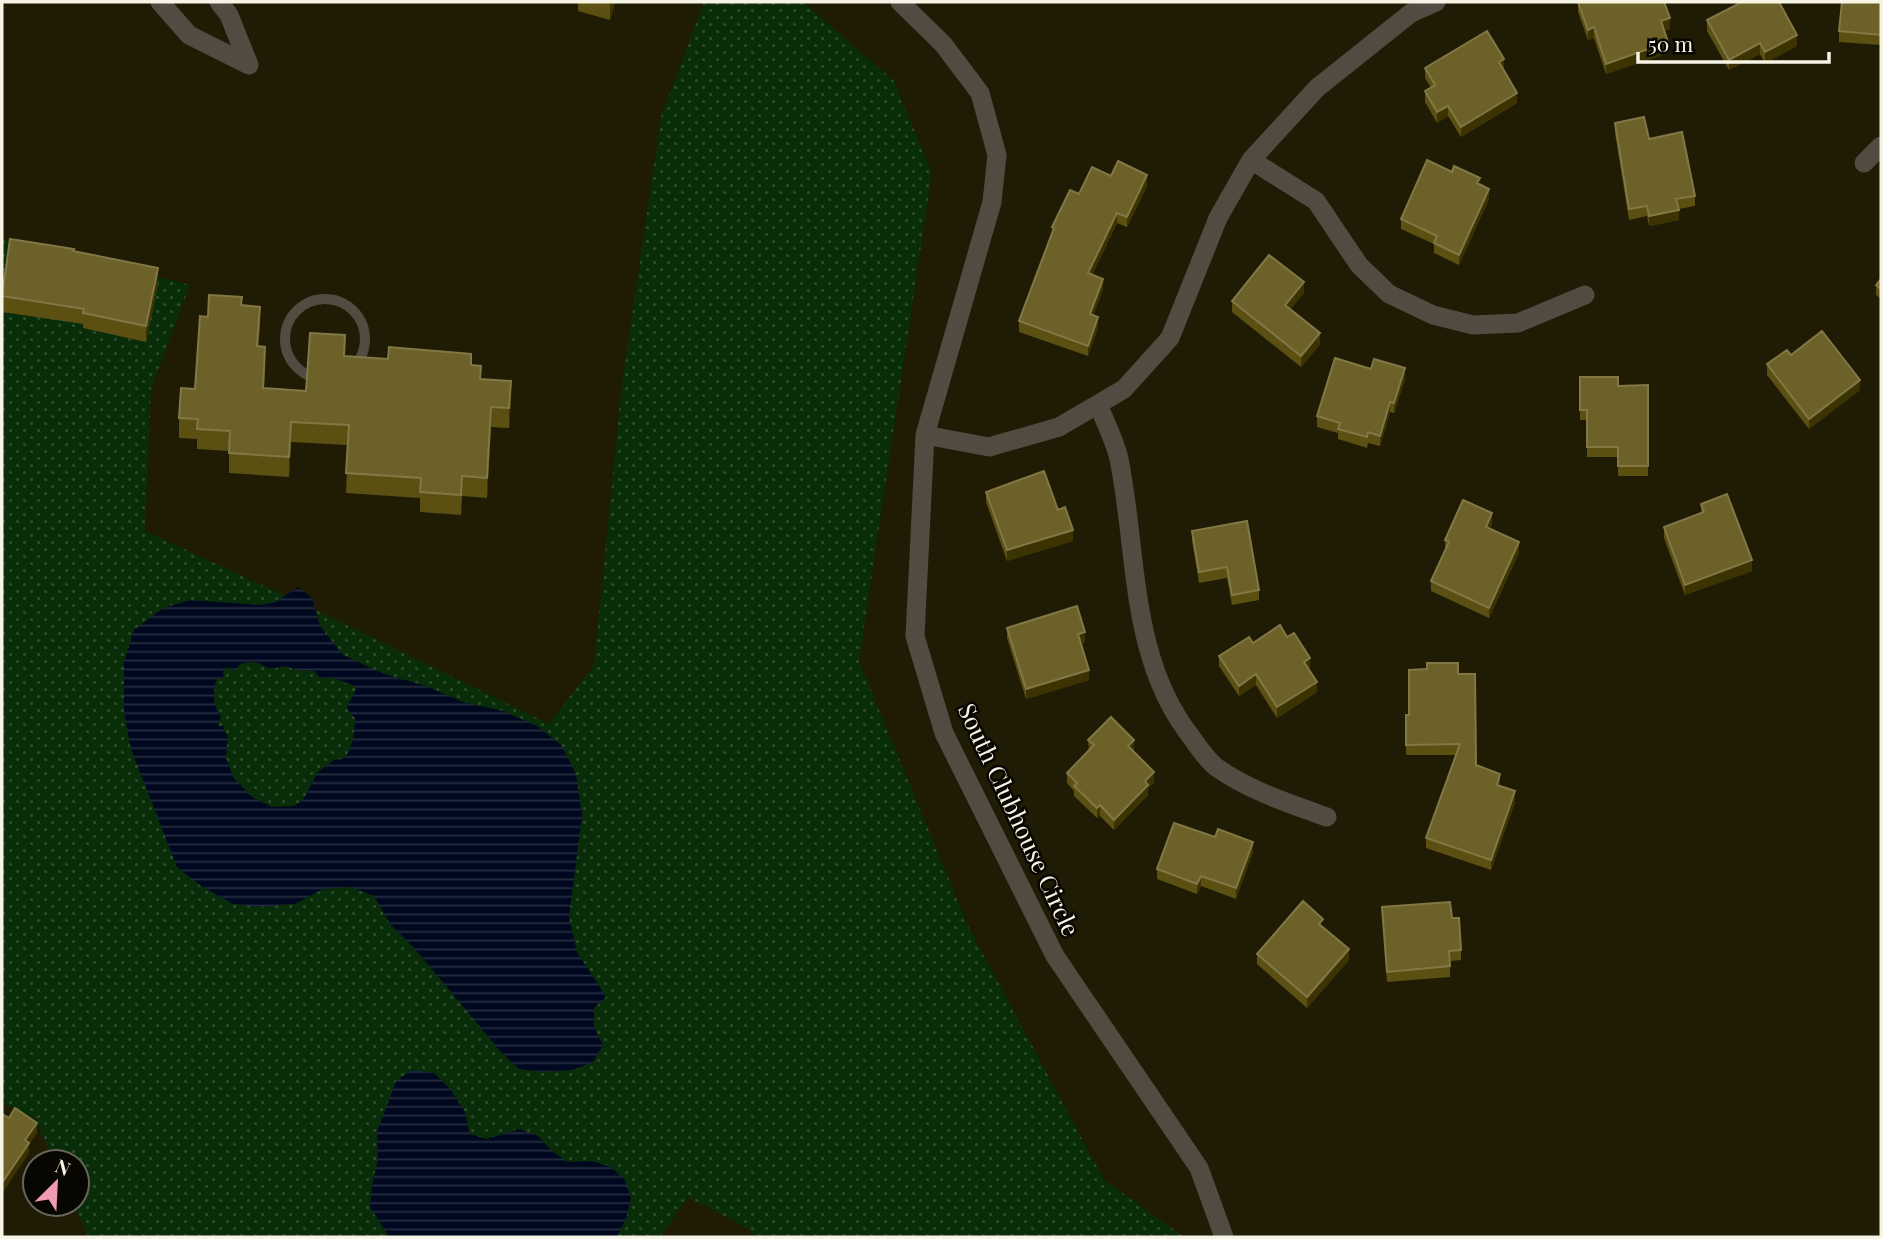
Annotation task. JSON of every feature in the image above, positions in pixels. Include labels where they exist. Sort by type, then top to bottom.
[{"type":"street","points":[[160,2],[189,36],[249,65],[229,15],[219,2]]},
{"type":"street","name":"South Clubhouse Circle","points":[[900,2],[943,44],[980,93],[997,155],[992,202],[925,435],[915,636],[944,733],[1055,956],[1199,1168],[1224,1237]]},
{"type":"street","points":[[925,435],[989,447],[1059,428],[1124,389],[1170,338],[1218,218],[1251,160],[1317,88],[1411,13],[1436,2]]},
{"type":"street","points":[[1864,163],[1881,146]]},
{"type":"street","points":[[1251,160],[1316,201],[1359,265],[1389,294],[1433,315],[1473,325],[1518,323],[1585,295]]},
{"type":"street","points":[[1098,404],[1118,455],[1128,510],[1135,583],[1149,657],[1177,719],[1213,765],[1255,791],[1327,817]]},
{"type":"lane","points":[[316,300],[343,303],[354,311],[365,336],[359,361],[350,371],[337,378],[325,380],[300,371],[286,350],[285,337],[294,314],[316,300]]},
{"type":"green space","points":[[704,2],[803,2],[894,81],[932,173],[859,661],[968,926],[1104,1180],[1184,1237],[754,1237],[749,1229],[688,1197],[660,1237],[88,1237],[80,1218],[91,1218],[91,1148],[48,1148],[35,1119],[2,1103],[2,240],[25,243],[190,285],[151,389],[145,531],[316,610],[549,724],[594,665],[622,384],[661,117]]},
{"type":"water","points":[[298,587],[312,598],[320,626],[343,655],[384,674],[426,686],[463,702],[503,711],[537,726],[561,745],[576,774],[582,815],[569,918],[577,952],[606,997],[594,1008],[594,1027],[603,1045],[593,1062],[573,1070],[542,1072],[519,1069],[500,1051],[416,950],[390,924],[374,896],[351,887],[323,889],[295,904],[259,907],[233,904],[201,886],[177,867],[131,749],[124,713],[124,662],[134,630],[163,608],[191,600],[260,605],[276,602]],"holes":[[[258,663],[270,669],[286,666],[296,670],[314,671],[319,677],[334,678],[357,687],[347,707],[355,718],[353,740],[347,755],[334,760],[318,772],[303,800],[294,806],[272,807],[252,797],[234,778],[226,758],[228,736],[223,730],[224,726],[218,726],[221,716],[215,702],[216,682],[218,677],[224,679],[223,671],[226,667],[234,671],[240,664]]]},
{"type":"water","points":[[412,1070],[434,1073],[450,1089],[464,1110],[470,1134],[486,1139],[519,1129],[538,1136],[553,1152],[568,1162],[592,1161],[611,1167],[625,1180],[631,1198],[626,1219],[617,1237],[389,1237],[370,1207],[378,1159],[377,1132],[396,1081]]},
{"type":"building","points":[[1578,2],[1664,2],[1670,18],[1661,21],[1668,42],[1606,64],[1594,27],[1588,30]]},
{"type":"building","points":[[1742,2],[1779,2],[1797,35],[1765,52],[1760,43],[1729,60],[1707,20]]},
{"type":"building","points":[[1842,2],[1881,2],[1881,35],[1839,31]]},
{"type":"building","points":[[1487,31],[1504,59],[1499,62],[1517,93],[1461,127],[1448,106],[1437,112],[1425,91],[1435,85],[1425,68]]},
{"type":"building","points":[[1644,117],[1649,139],[1682,132],[1695,196],[1676,199],[1679,210],[1649,216],[1647,206],[1629,209],[1615,123]]},
{"type":"building","points":[[1427,160],[1452,172],[1454,166],[1480,178],[1477,183],[1489,189],[1459,255],[1434,243],[1437,236],[1401,219]]},
{"type":"building","points":[[1118,161],[1147,175],[1127,217],[1117,213],[1088,273],[1103,279],[1090,314],[1098,317],[1088,346],[1019,321],[1054,228],[1052,227],[1070,190],[1079,194],[1092,167],[1111,176]]},
{"type":"building","points":[[10,239],[74,249],[73,251],[158,268],[146,326],[83,313],[84,309],[2,296]]},
{"type":"building","points":[[1269,255],[1304,282],[1285,305],[1320,333],[1301,356],[1232,301]]},
{"type":"building","points":[[209,295],[242,297],[241,305],[260,307],[257,346],[265,347],[263,388],[306,391],[310,333],[345,335],[344,356],[388,359],[389,347],[471,354],[471,365],[481,366],[480,379],[511,381],[509,408],[491,407],[487,478],[462,476],[461,495],[420,492],[421,478],[346,473],[349,425],[291,422],[289,457],[229,453],[230,431],[197,429],[198,419],[179,418],[181,388],[195,389],[200,316],[208,317]]},
{"type":"building","points":[[1822,331],[1860,380],[1809,419],[1767,364],[1787,350],[1791,355]]},
{"type":"building","points":[[1335,358],[1371,369],[1374,359],[1405,368],[1394,403],[1390,402],[1380,436],[1368,432],[1367,437],[1338,429],[1340,423],[1317,416]]},
{"type":"building","points":[[1580,377],[1618,377],[1618,386],[1648,385],[1648,466],[1618,466],[1618,447],[1587,447],[1587,410],[1580,410]]},
{"type":"building","points":[[1044,471],[1058,510],[1065,507],[1073,530],[1007,550],[986,492]]},
{"type":"building","points":[[1727,494],[1752,560],[1685,585],[1664,527],[1704,512],[1701,504]]},
{"type":"building","points":[[1463,500],[1492,513],[1486,527],[1519,542],[1489,608],[1431,581],[1449,542],[1445,540]]},
{"type":"building","points":[[1247,521],[1259,590],[1232,595],[1227,567],[1199,572],[1192,531]]},
{"type":"building","points":[[1077,606],[1085,632],[1078,634],[1089,670],[1026,689],[1007,628]]},
{"type":"building","points":[[1280,625],[1287,637],[1294,633],[1310,658],[1304,662],[1317,682],[1277,707],[1256,674],[1239,686],[1219,656],[1249,637],[1253,643]]},
{"type":"building","points":[[1427,663],[1458,663],[1458,674],[1475,674],[1476,765],[1500,774],[1497,785],[1515,791],[1491,860],[1426,838],[1460,744],[1406,745],[1409,670],[1427,669]]},
{"type":"building","points":[[1111,717],[1134,740],[1128,746],[1154,772],[1145,781],[1148,785],[1114,820],[1100,805],[1097,808],[1074,786],[1077,783],[1067,773],[1094,745],[1088,740]]},
{"type":"building","points":[[1174,823],[1215,837],[1218,829],[1253,842],[1236,888],[1201,876],[1197,884],[1157,869]]},
{"type":"building","points":[[1303,901],[1323,919],[1319,924],[1349,949],[1307,997],[1257,954]]},
{"type":"building","points":[[1450,902],[1452,918],[1459,918],[1461,950],[1449,951],[1450,966],[1387,972],[1382,907]]},
{"type":"building","points":[[15,1108],[37,1123],[25,1140],[29,1143],[26,1148],[21,1148],[21,1155],[2,1183],[2,1114],[9,1118]]}]
